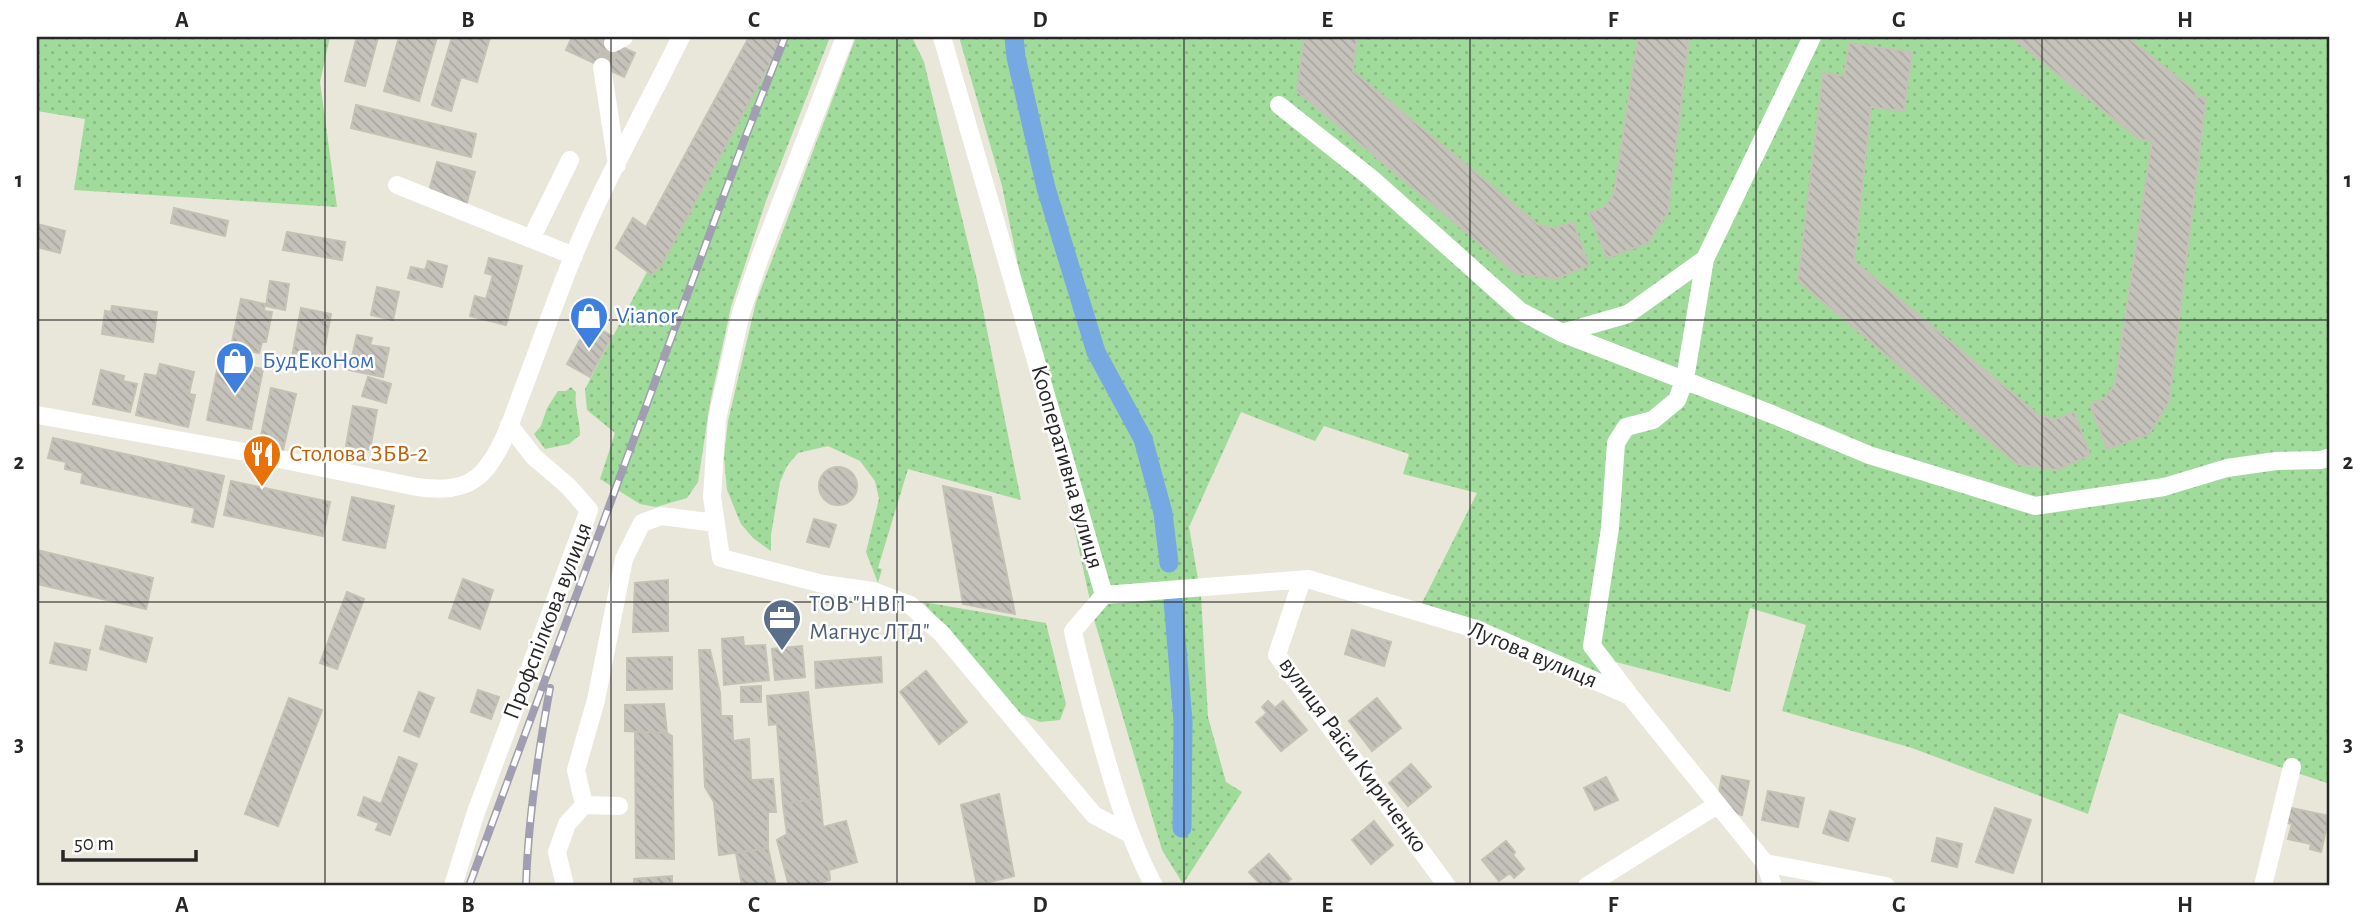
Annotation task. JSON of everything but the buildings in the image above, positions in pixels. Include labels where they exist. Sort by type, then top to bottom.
[{"type":"street","points":[[37,415],[436,489],[456,488],[482,473],[492,460],[509,425],[573,256],[681,37]]},
{"type":"street","points":[[845,37],[741,313],[717,419],[712,497],[721,558],[823,584],[873,591],[910,605],[942,634],[1094,814],[1130,834]]},
{"type":"street","name":"Кооперативна вулиця","points":[[942,37],[1104,595],[1073,631],[1107,762],[1130,834],[1154,886]]},
{"type":"street","points":[[1630,696],[1592,646],[1610,528],[1616,443],[1626,427],[1653,420],[1677,400],[1685,379],[1705,259],[1812,37]]},
{"type":"street","points":[[602,67],[617,166]]},
{"type":"street","points":[[1279,105],[1371,178],[1520,311],[1562,333],[1685,379],[1869,455],[2035,506],[2164,487],[2227,468],[2330,457]]},
{"type":"street","points":[[531,239],[570,160]]},
{"type":"street","points":[[397,185],[573,256]]},
{"type":"street","points":[[1562,333],[1628,314],[1705,259]]},
{"type":"street","name":"Профспілкова вулиця","points":[[453,886],[475,815],[589,510],[568,486],[534,457],[509,425]]},
{"type":"street","points":[[584,805],[576,770],[596,699],[624,559],[642,523],[662,516],[716,523]]},
{"type":"street","name":"Лугова вулиця","points":[[1104,595],[1308,579],[1476,629],[1630,696],[1765,863]]},
{"type":"street","name":"вулиця Раїси Кириченко","points":[[1302,580],[1277,655],[1447,886]]},
{"type":"street","points":[[2263,886],[2292,766]]},
{"type":"street","points":[[565,886],[557,852],[567,824],[584,805],[619,806]]},
{"type":"street","points":[[1587,886],[1717,805]]},
{"type":"street","points":[[1141,861],[1142,886]]},
{"type":"street","points":[[1765,863],[1851,882],[1886,886]]},
{"type":"street","points":[[1765,863],[1773,886]]},
{"type":"green space","points":[[39,37],[330,37],[320,82],[337,207],[74,190],[85,119],[37,111]]},
{"type":"green space","points":[[776,37],[830,37],[766,201],[731,307],[710,403],[698,482],[687,498],[656,507],[640,504],[600,479],[615,433],[587,410],[585,389],[647,272],[658,261]]},
{"type":"green space","points":[[856,37],[912,37],[924,62],[977,280],[1021,500],[908,469],[878,568],[882,569],[878,583],[866,552],[879,499],[875,481],[860,461],[828,446],[798,453],[787,466],[780,482],[771,551],[753,538],[741,524],[727,490],[724,457],[728,421],[756,302]]},
{"type":"green space","points":[[959,37],[2330,37],[2330,784],[2119,713],[2088,814],[1912,748],[1782,711],[1806,625],[1750,608],[1730,692],[1616,662],[1611,683],[1420,607],[1477,493],[1403,474],[1409,454],[1324,426],[1315,441],[1241,412],[1189,527],[1201,596],[1208,717],[1226,782],[1242,792],[1183,884],[1162,850],[1094,619],[1002,186]]},
{"type":"green space","points":[[571,387],[576,392],[580,435],[569,444],[545,449],[534,434],[541,426],[547,408],[558,391],[566,391]]},
{"type":"green space","points":[[923,602],[1046,623],[1066,704],[1060,720],[1040,722],[1020,714]]},
{"type":"waterway","points":[[1014,37],[1016,57],[1046,188],[1096,352],[1143,439],[1163,513],[1169,563]]},
{"type":"waterway","points":[[1173,600],[1183,721],[1182,828]]},
{"type":"tunnel","points":[[602,67],[613,43]]},
{"type":"railway","points":[[469,886],[745,138],[785,37]]},
{"type":"railway","points":[[526,886],[534,786],[550,688]]},
{"type":"place","name":"Vianor","points":[[589,350]]},
{"type":"place","name":"БудЕкоНом","points":[[235,395]]},
{"type":"place","name":"Столова ЗБВ-2","points":[[262,488]]},
{"type":"place","name":"ТОВ \"НВП Магнус ЛТД\"","points":[[782,652]]}]
